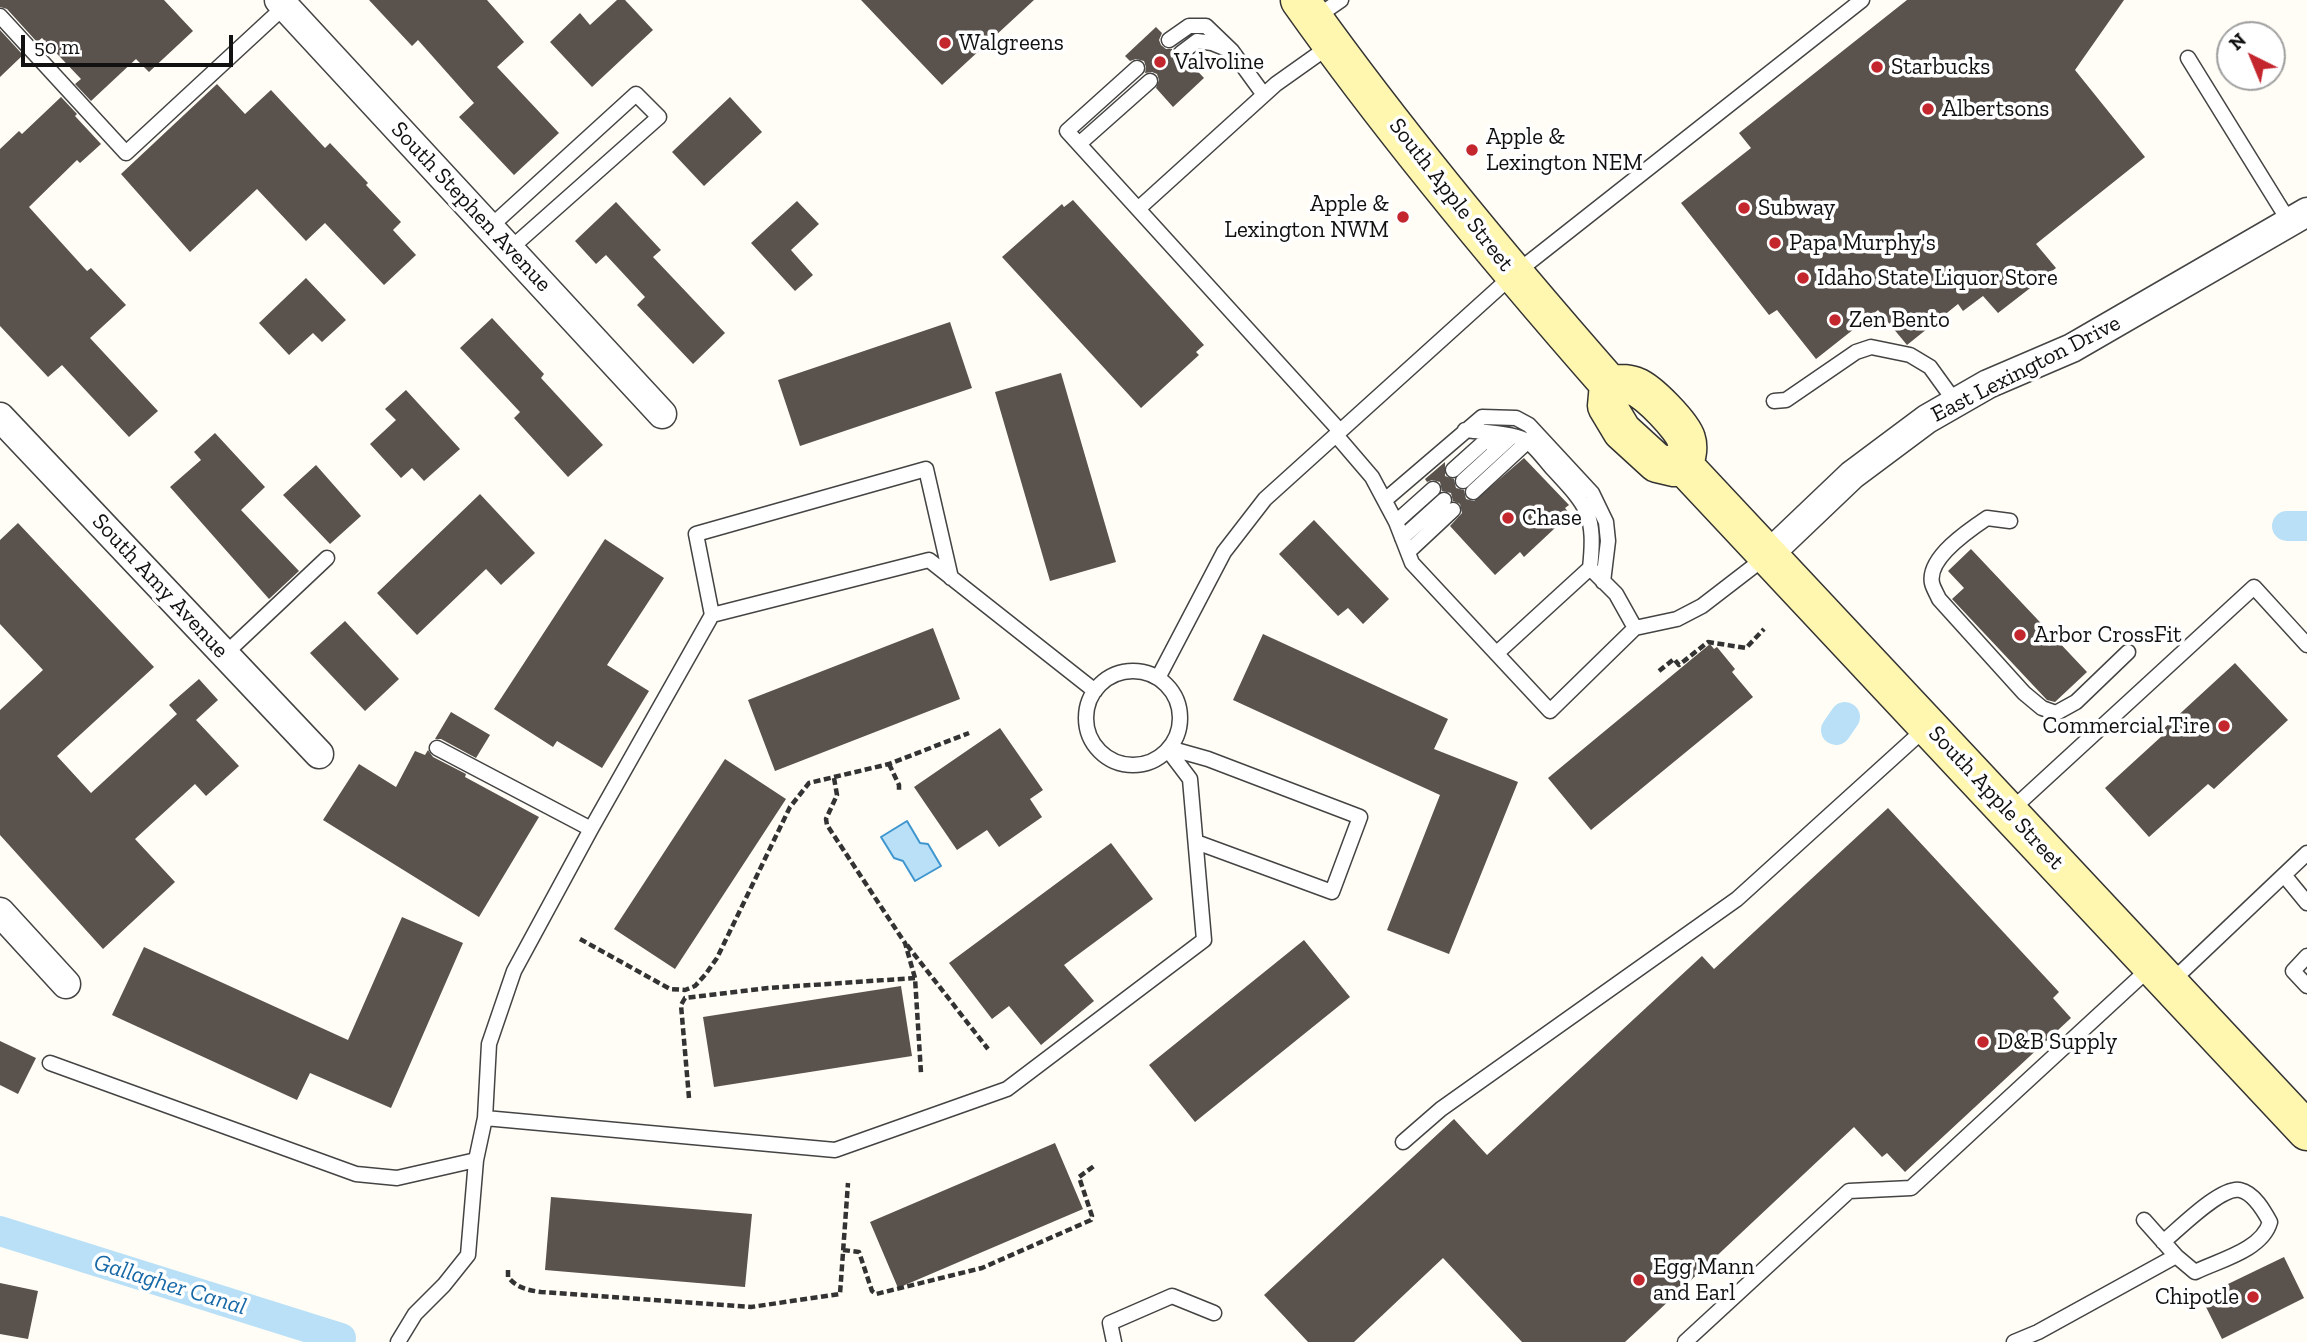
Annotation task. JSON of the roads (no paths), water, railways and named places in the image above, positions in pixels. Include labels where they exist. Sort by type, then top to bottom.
[{"type":"main road","name":"South Apple Street","points":[[1322,16],[1513,275],[1609,384],[1607,406],[1622,431],[1657,463],[1684,466],[2307,1131]]},
{"type":"street","name":"South Stephen Avenue","points":[[282,3],[662,414]]},
{"type":"street","name":"East Lexington Drive","points":[[1766,556],[1852,475],[1927,419],[1988,384],[2072,348],[2298,218]]},
{"type":"street","name":"South Amy Avenue","points":[[0,417],[319,754]]},
{"type":"street","points":[[0,912],[66,984]]},
{"type":"lane","points":[[1158,678],[1224,552],[1265,499],[1513,275],[1862,0]]},
{"type":"lane","points":[[0,16],[126,153],[282,3]]},
{"type":"lane","points":[[1138,209],[1276,84],[1322,16]]},
{"type":"lane","points":[[1168,40],[1189,26],[1206,26],[1231,51],[1264,95]]},
{"type":"lane","points":[[1181,53],[1197,41],[1212,43],[1231,51]]},
{"type":"lane","points":[[2188,58],[2298,218]]},
{"type":"lane","points":[[1137,68],[1067,131],[1338,433],[1372,477],[1396,522],[1412,563],[1550,711],[1635,628],[1677,619],[1702,606],[1766,556]]},
{"type":"lane","points":[[1079,144],[1150,81]]},
{"type":"lane","points":[[491,228],[636,94],[659,117],[510,249]]},
{"type":"lane","points":[[1774,401],[1786,400],[1856,352],[1871,347],[1910,355],[1930,367],[1956,402]]},
{"type":"lane","points":[[1385,500],[1482,417],[1516,418],[1534,431],[1592,493],[1606,522],[1608,541],[1603,582]]},
{"type":"lane","points":[[1465,430],[1527,442],[1580,498],[1588,511],[1593,541],[1590,568],[1497,653]]},
{"type":"lane","points":[[1511,437],[1463,481],[1527,442]]},
{"type":"lane","points":[[398,1342],[415,1314],[444,1285],[468,1255],[476,1160],[485,1118],[489,1044],[514,971],[712,615],[696,534],[926,469],[951,578]]},
{"type":"lane","points":[[1396,522],[1443,500]]},
{"type":"lane","points":[[1402,538],[1443,500]]},
{"type":"lane","points":[[1408,552],[1443,500]]},
{"type":"lane","points":[[2010,521],[1987,518],[1960,536],[1934,567],[1931,582],[1939,599],[2024,693],[2042,708],[2056,713],[2076,702],[2128,652]]},
{"type":"lane","points":[[225,654],[327,558]]},
{"type":"lane","points":[[712,615],[929,561],[1095,691]]},
{"type":"lane","points":[[1590,568],[1616,594],[1635,628]]},
{"type":"lane","points":[[2008,812],[2254,587],[2307,645]]},
{"type":"lane","points":[[1131,671],[1158,678],[1170,690],[1178,704],[1180,720],[1177,736],[1168,749],[1155,760],[1140,765],[1124,765],[1110,760],[1097,750],[1089,736],[1086,721],[1088,705],[1095,691],[1104,681],[1131,671]]},
{"type":"lane","points":[[1403,1143],[1441,1109],[1737,899],[1928,726]]},
{"type":"lane","points":[[437,748],[591,829]]},
{"type":"lane","points":[[485,1118],[835,1150],[1007,1089],[1204,940],[1190,779],[1168,749]]},
{"type":"lane","points":[[1168,749],[1208,759],[1360,817],[1332,892],[1196,842]]},
{"type":"lane","points":[[1685,1342],[1849,1191],[1911,1188],[2307,853]]},
{"type":"lane","points":[[2284,875],[2307,903]]},
{"type":"lane","points":[[2307,956],[2293,971],[2307,986]]},
{"type":"lane","points":[[50,1063],[356,1174],[397,1178],[476,1160]]},
{"type":"lane","points":[[2144,1220],[2163,1242],[2176,1256],[2195,1272],[2254,1245],[2267,1234],[2270,1222],[2251,1195],[2239,1189],[2222,1193],[2163,1242]]},
{"type":"lane","points":[[2014,1342],[2038,1332],[2176,1256]]},
{"type":"lane","points":[[1115,1342],[1110,1323],[1172,1296],[1214,1313]]},
{"type":"water","points":[[907,821],[920,843],[928,844],[941,866],[915,881],[903,861],[894,858],[881,837]]},
{"type":"waterway","name":"Gallagher Canal","points":[[2287,526],[2307,526]]},
{"type":"waterway","name":"Gallagher Canal","points":[[1836,730],[1845,717]]},
{"type":"waterway","name":"Gallagher Canal","points":[[0,1231],[341,1338]]},
{"type":"place","name":"Walgreens","points":[[945,43]]},
{"type":"place","name":"Valvoline","points":[[1160,62]]},
{"type":"place","name":"Starbucks","points":[[1877,67]]},
{"type":"place","name":"Albertsons","points":[[1928,109]]},
{"type":"place","name":"Apple & Lexington NEM","points":[[1472,150]]},
{"type":"place","name":"Subway","points":[[1744,208]]},
{"type":"place","name":"Apple & Lexington NWM","points":[[1403,217]]},
{"type":"place","name":"Papa Murphy's","points":[[1775,243]]},
{"type":"place","name":"Idaho State Liquor Store","points":[[1803,278]]},
{"type":"place","name":"Zen Bento","points":[[1835,320]]},
{"type":"place","name":"Chase","points":[[1508,518]]},
{"type":"place","name":"Arbor CrossFit","points":[[2020,635]]},
{"type":"place","name":"Commercial Tire","points":[[2224,726]]},
{"type":"place","name":"D&B Supply","points":[[1983,1042]]},
{"type":"place","name":"Egg Mann and Earl","points":[[1639,1280]]},
{"type":"place","name":"Chipotle","points":[[2253,1297]]}]
